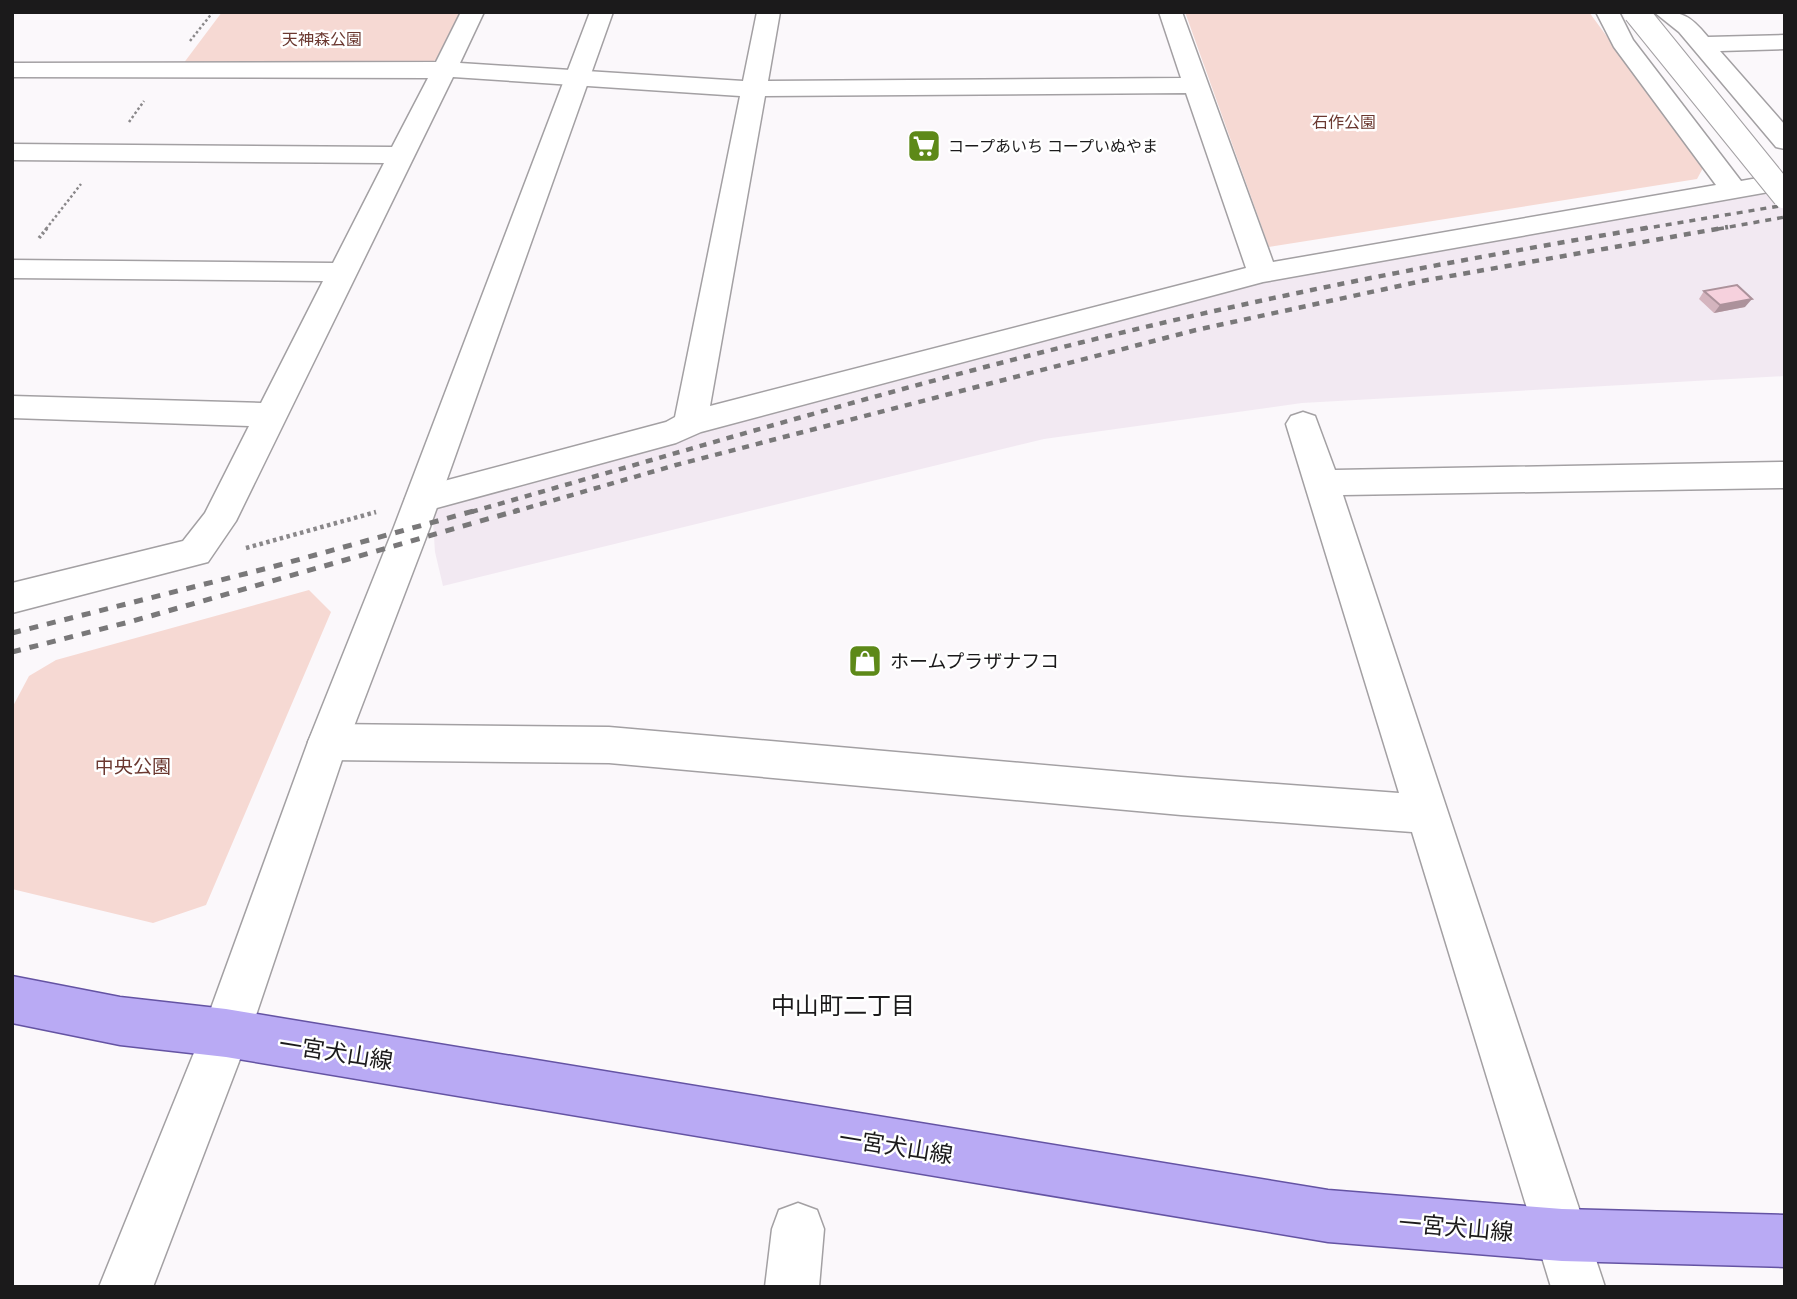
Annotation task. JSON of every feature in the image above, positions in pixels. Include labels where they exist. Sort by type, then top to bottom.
[{"type":"main road","name":"一宮犬山線","points":[[12,999],[120,1021],[226,1033],[1328,1216],[1562,1235],[1785,1241]]},
{"type":"street","points":[[12,598],[195,552],[218,521],[473,12]]},
{"type":"street","points":[[127,1287],[226,1033],[328,742],[422,499],[579,78],[601,12]]},
{"type":"street","points":[[690,423],[752,89],[769,12]]},
{"type":"street","points":[[1170,12],[1262,273]]},
{"type":"street","points":[[1607,12],[1622,42],[1733,189]]},
{"type":"street","points":[[1636,12],[1785,196]]},
{"type":"street","points":[[1665,12],[1687,27],[1785,141]]},
{"type":"street","points":[[1701,44],[1785,41]]},
{"type":"street","points":[[12,70],[444,69],[752,89],[1196,85]]},
{"type":"street","points":[[12,152],[401,155]]},
{"type":"street","points":[[422,499],[676,431],[690,423],[1262,273],[1785,181]]},
{"type":"street","points":[[12,269],[341,272]]},
{"type":"street","points":[[12,407],[270,415]]},
{"type":"street","points":[[1303,424],[1578,1287]]},
{"type":"street","points":[[1322,483],[1785,475]]},
{"type":"street","points":[[328,742],[608,745],[1181,796],[1427,814]]},
{"type":"street","points":[[792,1287],[798,1229]]},
{"type":"path","points":[[195,552],[212,558],[422,499]]},
{"type":"shaded area","points":[[1785,181],[1785,376],[1302,403],[1044,439],[443,586],[435,552],[432,507],[1262,273]]},
{"type":"green space","name":"天神森公園","points":[[222,12],[461,12],[436,60],[424,65],[183,64]]},
{"type":"green space","name":"石作公園","points":[[1185,12],[1589,12],[1703,168],[1697,179],[1269,247]]},
{"type":"green space","name":"中央公園","points":[[309,590],[331,612],[206,905],[153,923],[12,889],[12,708],[29,676],[56,660]]},
{"type":"building","points":[[1737,285],[1752,299],[1720,305],[1704,291]]},
{"type":"railway","points":[[1642,229],[1785,205]]},
{"type":"railway","points":[[1718,229],[1785,217]]},
{"type":"railway","points":[[471,512],[720,440],[1053,349],[1265,300],[1523,249],[1652,227]]},
{"type":"railway","points":[[513,512],[676,465],[1196,330],[1422,281],[1728,227]]},
{"type":"railway","points":[[12,633],[272,567],[477,510]]},
{"type":"railway","points":[[12,652],[133,621],[519,510]]},
{"type":"place","name":"コープあいち コープいぬやま","points":[[924,146]]},
{"type":"place","name":"ホームプラザナフコ","points":[[865,661]]},
{"type":"district","name":"中山町二丁目","points":[[843,1005]]}]
